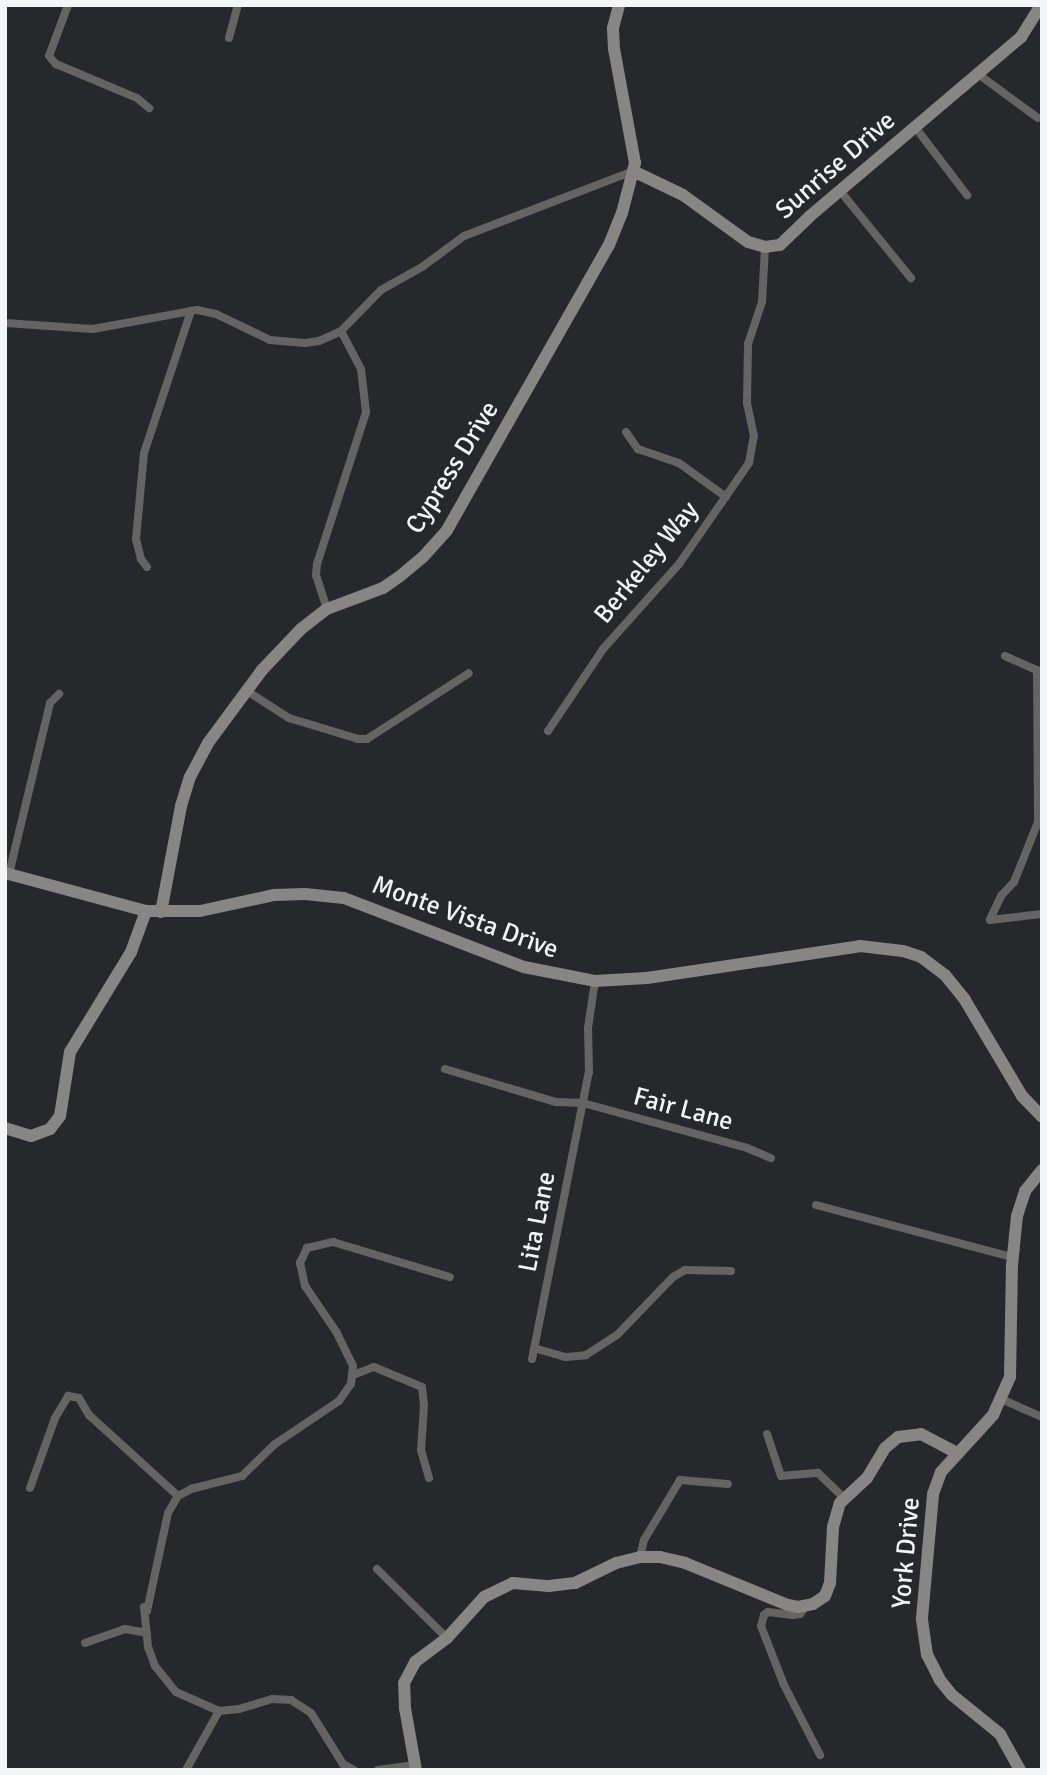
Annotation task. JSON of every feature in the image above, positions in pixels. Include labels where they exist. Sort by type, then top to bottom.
[{"type":"street","points":[[68,5],[49,57],[56,64],[137,98],[149,108]]},
{"type":"street","points":[[229,38],[238,5]]},
{"type":"street","points":[[5,323],[93,329],[191,311],[216,314],[258,336],[289,343],[319,341],[341,331],[381,290],[433,260],[464,236],[633,171],[635,156],[614,49],[613,28],[619,5]]},
{"type":"street","name":"Sunrise Drive","points":[[633,171],[683,195],[748,242],[765,247],[780,245],[810,216],[1021,37],[1041,5]]},
{"type":"street","points":[[978,74],[1038,118]]},
{"type":"street","points":[[915,127],[967,195]]},
{"type":"street","name":"Cypress Drive","points":[[161,912],[181,806],[190,776],[204,750],[277,652],[327,609],[383,588],[399,577],[424,557],[447,530],[609,245],[633,171]]},
{"type":"street","points":[[841,192],[911,278]]},
{"type":"street","name":"Berkeley Way","points":[[548,731],[603,649],[679,564],[748,463],[754,436],[747,403],[748,344],[762,302],[765,247]]},
{"type":"street","points":[[148,567],[141,559],[136,539],[144,453],[191,311]]},
{"type":"street","points":[[327,609],[316,575],[317,564],[366,412],[361,369],[341,331]]},
{"type":"street","points":[[626,432],[638,449],[679,463],[726,497]]},
{"type":"street","points":[[1005,656],[1037,670],[1038,822],[1014,882],[1001,896],[990,920],[1042,915]]},
{"type":"street","points":[[247,691],[289,718],[349,738],[367,739],[469,673]]},
{"type":"street","points":[[7,873],[50,703],[60,694]]},
{"type":"street","name":"Monte Vista Drive","points":[[7,873],[146,911],[200,911],[274,895],[328,895],[344,898],[524,967],[596,981],[668,975],[860,946],[903,951],[921,957],[945,975],[972,1012],[1022,1096],[1042,1117]]},
{"type":"street","points":[[5,1128],[31,1136],[50,1129],[60,1116],[70,1052],[131,952],[146,911]]},
{"type":"street","name":"Lita Lane","points":[[532,1360],[589,1072],[588,1028],[596,981]]},
{"type":"street","points":[[445,1069],[556,1101],[583,1103]]},
{"type":"street","name":"Fair Lane","points":[[583,1103],[771,1158]]},
{"type":"street","name":"York Drive","points":[[1020,1770],[1000,1734],[952,1695],[940,1680],[927,1656],[922,1618],[933,1494],[941,1472],[982,1430],[1001,1399],[1013,1363],[1012,1256],[1019,1205],[1042,1170]]},
{"type":"street","points":[[816,1205],[1012,1256]]},
{"type":"street","points":[[353,1375],[337,1333],[306,1286],[300,1263],[307,1248],[333,1242],[450,1278]]},
{"type":"street","points":[[534,1348],[565,1357],[586,1355],[617,1335],[673,1277],[685,1270],[731,1272]]},
{"type":"street","points":[[354,1770],[343,1764],[310,1713],[291,1700],[272,1699],[239,1709],[219,1711],[176,1692],[167,1684],[155,1666],[144,1608],[147,1611],[168,1513],[178,1496],[191,1489],[242,1476],[275,1444],[339,1401],[353,1375],[374,1367],[422,1387],[424,1405],[421,1450],[429,1478]]},
{"type":"street","points":[[30,1488],[55,1418],[68,1396],[79,1398],[89,1415],[178,1496]]},
{"type":"street","points":[[1001,1399],[1042,1417]]},
{"type":"street","points":[[767,1434],[780,1476],[788,1478],[811,1471],[818,1473],[845,1499]]},
{"type":"street","points":[[820,1755],[784,1685],[761,1626],[764,1615],[768,1612],[800,1614],[806,1606],[825,1596],[834,1555],[833,1527],[840,1503],[867,1478],[884,1448],[898,1437],[921,1434],[957,1453]]},
{"type":"street","points":[[640,1557],[649,1530],[680,1480],[728,1484]]},
{"type":"street","points":[[378,1770],[415,1767],[404,1684],[415,1662],[447,1638],[484,1597],[513,1583],[549,1586],[575,1583],[616,1563],[640,1557],[660,1557],[685,1563],[788,1605],[806,1606]]},
{"type":"street","points":[[377,1569],[447,1638]]},
{"type":"street","points":[[85,1643],[125,1629],[147,1633]]},
{"type":"street","points":[[186,1770],[219,1711]]}]
